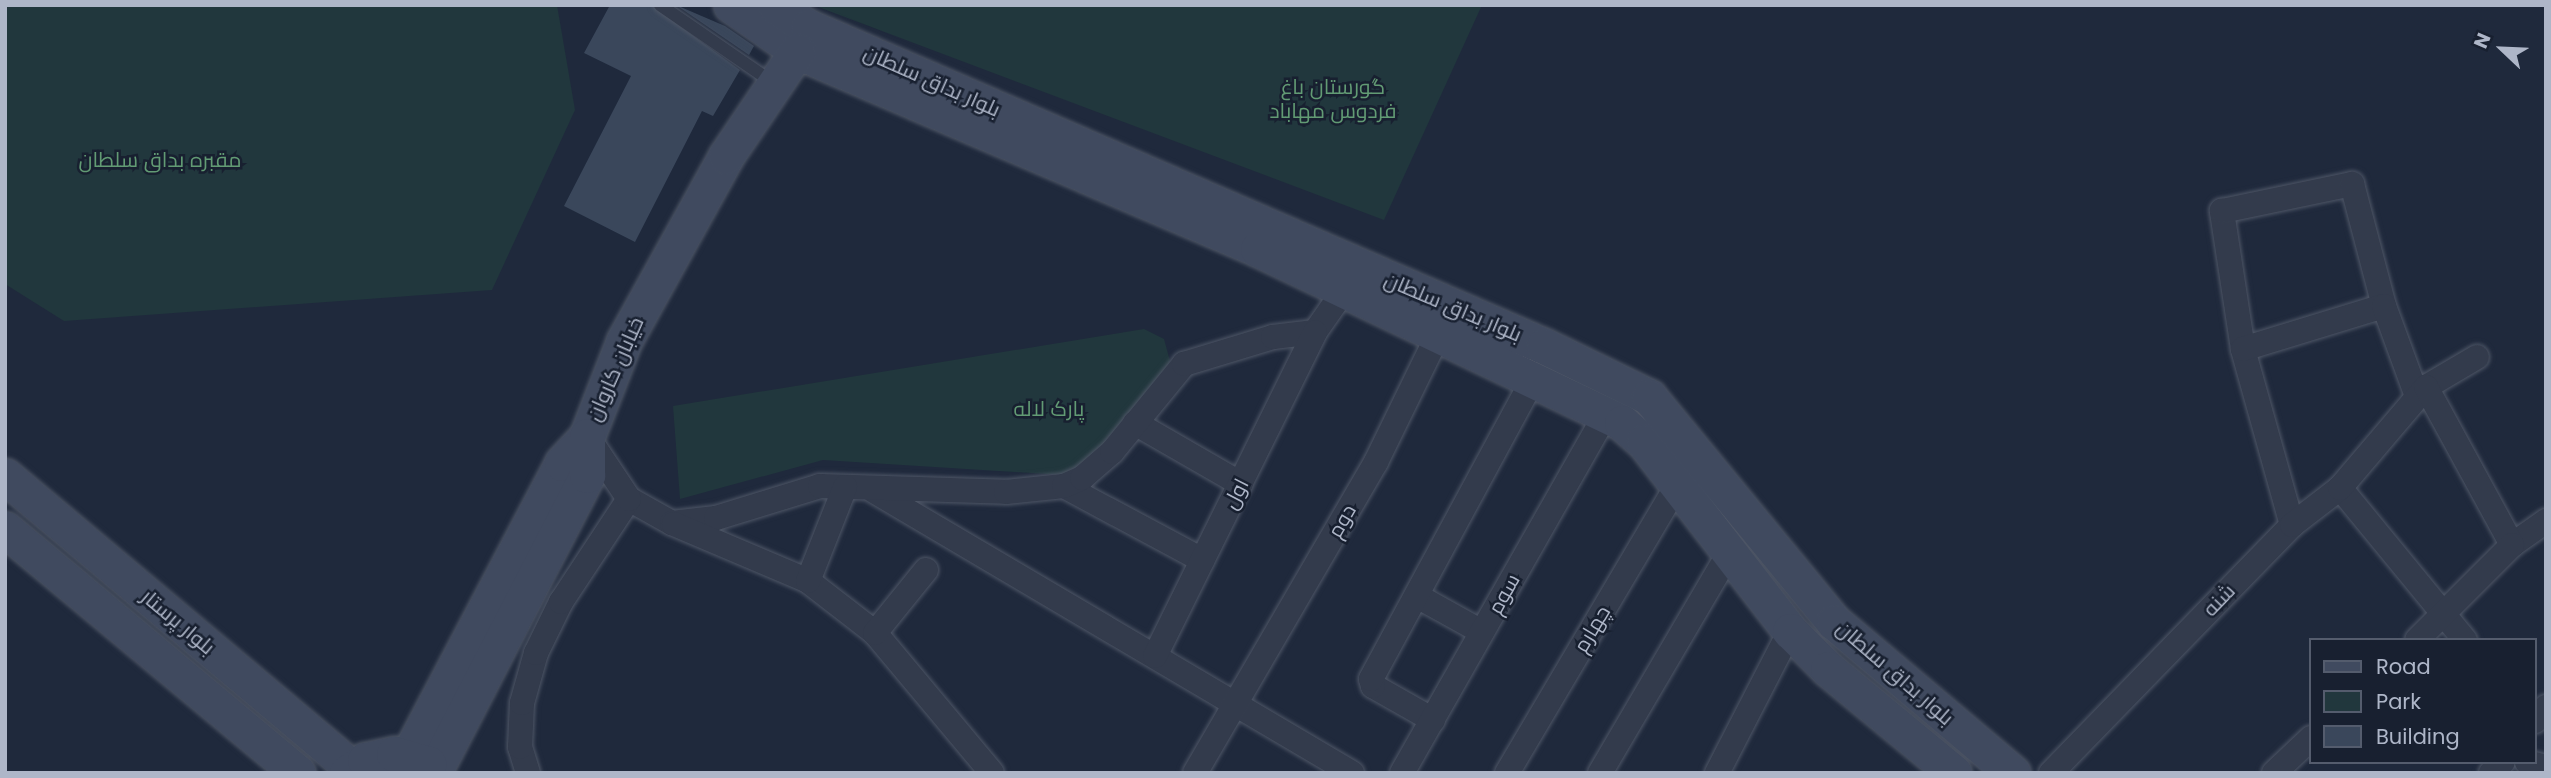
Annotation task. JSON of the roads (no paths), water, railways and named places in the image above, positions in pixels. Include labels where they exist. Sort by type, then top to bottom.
[{"type":"main road","name":"بلوار بداق سلطان","points":[[731,5],[797,51],[1345,289],[1439,333],[1633,431],[1790,631],[1828,669],[1954,773]]},
{"type":"main road","name":"بلوار بداق سلطان","points":[[775,5],[808,26],[1569,357],[1631,387],[1663,410],[1834,622],[2013,773]]},
{"type":"main road","name":"خیابان کاروان","points":[[587,436],[624,341],[726,156],[797,51]]},
{"type":"main road","points":[[1525,338],[1535,348],[1535,363],[1527,370],[1533,380],[1547,379],[1548,367],[1557,358],[1569,357]]},
{"type":"main road","points":[[349,770],[379,755],[428,765],[575,469],[587,436]]},
{"type":"main road","name":"بلوار پرستار","points":[[5,476],[349,770]]},
{"type":"main road","points":[[5,529],[298,773]]},
{"type":"street","points":[[2292,525],[2243,349],[2222,211],[2352,184],[2385,306],[2422,392],[2512,545]]},
{"type":"street","name":"اول","points":[[1154,656],[1315,332],[1345,289]]},
{"type":"street","points":[[2243,349],[2385,306]]},
{"type":"street","points":[[672,523],[716,518],[820,486],[1006,492],[1064,486],[1082,478],[1112,452],[1184,364],[1262,340],[1315,332]]},
{"type":"street","name":"دوم","points":[[1195,773],[1376,462],[1439,333]]},
{"type":"street","name":"شنه","points":[[2051,773],[2292,525],[2340,488],[2387,428],[2422,392],[2477,357]]},
{"type":"street","points":[[1433,720],[1370,683],[1533,380]]},
{"type":"street","name":"سوم","points":[[1402,773],[1605,415]]},
{"type":"street","points":[[1135,423],[1241,484]]},
{"type":"street","name":"خیابان کاروان","points":[[587,436],[629,499]]},
{"type":"street","points":[[1064,486],[1202,560]]},
{"type":"street","name":"چهارم","points":[[1507,773],[1677,486]]},
{"type":"street","points":[[808,581],[845,487]]},
{"type":"street","points":[[2340,488],[2463,638]]},
{"type":"street","points":[[872,489],[1237,704],[1311,762],[1352,773]]},
{"type":"street","points":[[527,773],[520,747],[522,702],[536,653],[561,602],[629,499],[672,523],[808,581],[875,633],[992,773]]},
{"type":"street","points":[[2419,638],[2512,545],[2546,521]]},
{"type":"street","points":[[1600,773],[1729,553]]},
{"type":"street","points":[[875,633],[926,570]]},
{"type":"street","points":[[1417,596],[1482,632]]},
{"type":"street","points":[[1717,773],[1790,631]]},
{"type":"street","points":[[2274,773],[2310,739]]},
{"type":"lane","points":[[660,5],[774,83]]},
{"type":"park label","name":"گورستان باغ فردوس مهاباد","points":[[1333,99]]},
{"type":"park label","name":"مقبره بداق سلطان","points":[[160,160]]},
{"type":"park label","name":"پارک لاله","points":[[1049,409]]}]
